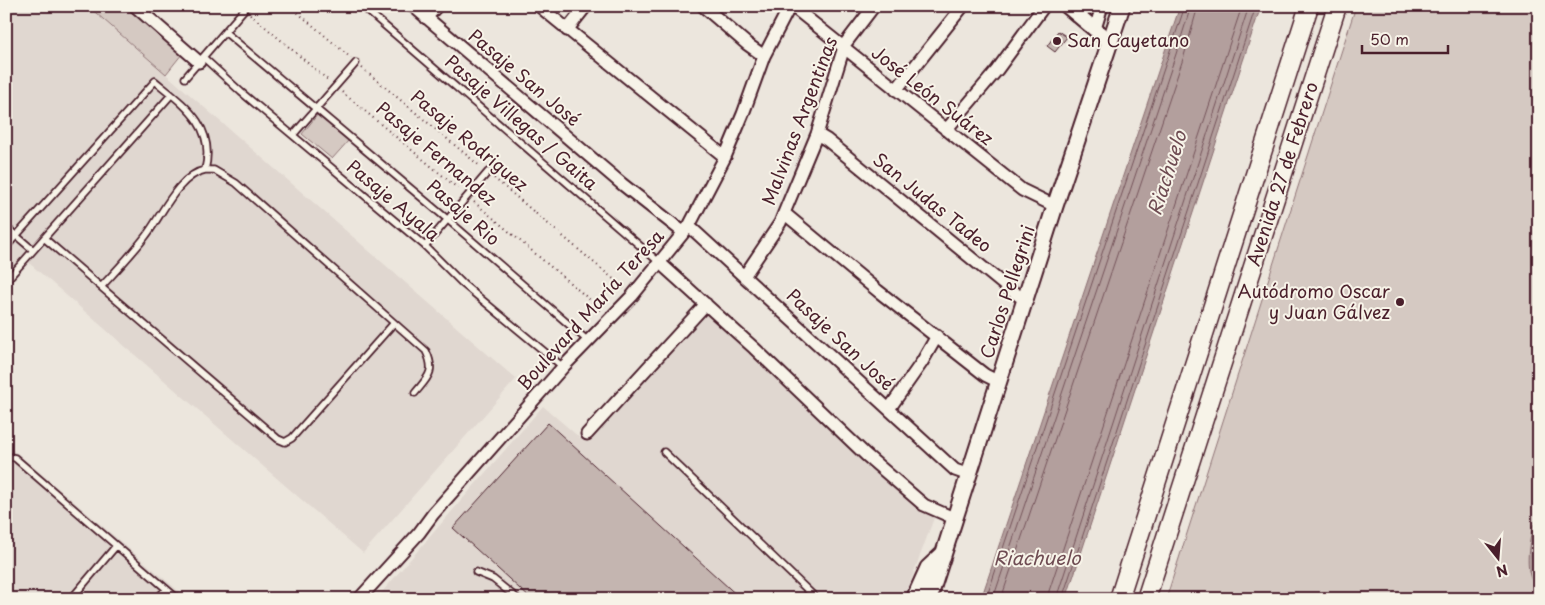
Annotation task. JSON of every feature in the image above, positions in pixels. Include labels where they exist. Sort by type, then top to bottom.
[{"type":"main road","name":"Carlos Pellegrini","points":[[929,599],[1055,206],[1122,6]]},
{"type":"main road","name":"Avenida 27 de Febrero","points":[[1119,599],[1309,6]]},
{"type":"main road","name":"Avenida 27 de Febrero","points":[[1146,599],[1337,6]]},
{"type":"main road","name":"Carlos Pellegrini","points":[[914,599],[928,568],[944,553]]},
{"type":"street","points":[[135,6],[202,60]]},
{"type":"street","name":"Pasaje San José","points":[[413,6],[622,184],[686,229],[745,275],[955,470],[969,475]]},
{"type":"street","points":[[426,18],[437,6]]},
{"type":"street","points":[[539,6],[725,157]]},
{"type":"street","points":[[567,30],[586,6]]},
{"type":"street","points":[[703,6],[764,56]]},
{"type":"street","name":"Boulevard María Teresa","points":[[359,599],[563,367],[632,296],[686,229],[725,157],[764,56],[791,6]]},
{"type":"street","name":"José León Suárez","points":[[791,6],[1022,190],[1055,206]]},
{"type":"street","name":"Malvinas Argentinas","points":[[745,275],[784,213],[816,134],[841,60],[843,48],[874,6]]},
{"type":"street","points":[[896,90],[963,6]]},
{"type":"street","points":[[946,130],[997,70],[1044,6]]},
{"type":"street","points":[[1067,6],[1110,42]]},
{"type":"street","points":[[1095,29],[1102,6]]},
{"type":"street","name":"San Judas Tadeo","points":[[816,134],[827,140],[1008,289],[1025,300]]},
{"type":"street","points":[[784,213],[878,291],[985,375],[999,382]]},
{"type":"street","points":[[660,263],[881,468],[924,505],[956,519]]},
{"type":"street","points":[[587,434],[706,304]]},
{"type":"street","points":[[889,409],[922,362],[937,336]]},
{"type":"lane","name":"Pasaje Villegas / Gaita","points":[[362,6],[660,263]]},
{"type":"lane","points":[[185,78],[246,8]]},
{"type":"lane","name":"Pasaje Rio","points":[[226,32],[447,219],[588,342]]},
{"type":"lane","name":"Pasaje Ayala","points":[[202,60],[424,246],[463,284],[563,367]]},
{"type":"lane","points":[[293,135],[356,63]]},
{"type":"lane","points":[[6,247],[155,81],[197,118],[202,126],[208,161],[205,170]]},
{"type":"lane","points":[[6,281],[171,95]]},
{"type":"lane","points":[[101,287],[145,237],[182,184],[198,171],[214,170],[236,183],[426,351],[431,361],[431,369],[429,376],[415,393]]},
{"type":"lane","points":[[424,246],[488,172]]},
{"type":"lane","points":[[6,227],[33,250]]},
{"type":"lane","points":[[44,238],[278,439],[284,442],[292,438],[394,322]]},
{"type":"lane","points":[[664,452],[817,599]]},
{"type":"lane","points":[[6,456],[15,458],[178,599]]},
{"type":"lane","points":[[71,599],[116,546]]},
{"type":"lane","points":[[476,572],[493,579],[518,599]]},
{"type":"lane","points":[[157,599],[166,589]]},
{"type":"path","name":"Pasaje Rodriguez","points":[[290,6],[632,296]]},
{"type":"path","name":"Pasaje Fernandez","points":[[246,8],[335,86],[589,299],[609,320]]},
{"type":"shaded area","points":[[6,6],[88,6],[516,379],[363,553],[29,263],[6,288]]},
{"type":"shaded area","points":[[88,6],[127,6],[182,54],[166,74]]},
{"type":"shaded area","name":"Autódromo Oscar y Juan Gálvez","points":[[1356,6],[1539,6],[1539,599],[1166,599]]},
{"type":"shaded area","points":[[318,114],[349,140],[332,159],[302,134]]},
{"type":"shaded area","points":[[702,305],[934,518],[904,599],[376,599],[543,406],[580,438]]},
{"type":"shaded area","points":[[6,444],[188,599],[6,599]]},
{"type":"water","name":"Riachuelo","points":[[1180,6],[1261,6],[1066,599],[981,599]]},
{"type":"water","points":[[1539,522],[1539,590],[1530,577],[1528,559],[1533,525]]},
{"type":"building","name":"San Cayetano","points":[[1058,31],[1067,37],[1055,52],[1047,46]]},
{"type":"building","points":[[548,423],[741,599],[531,599],[453,528]]},
{"type":"place","name":"San Cayetano","points":[[1057,41]]},
{"type":"place","name":"Autódromo Oscar y Juan Gálvez","points":[[1400,302]]}]
